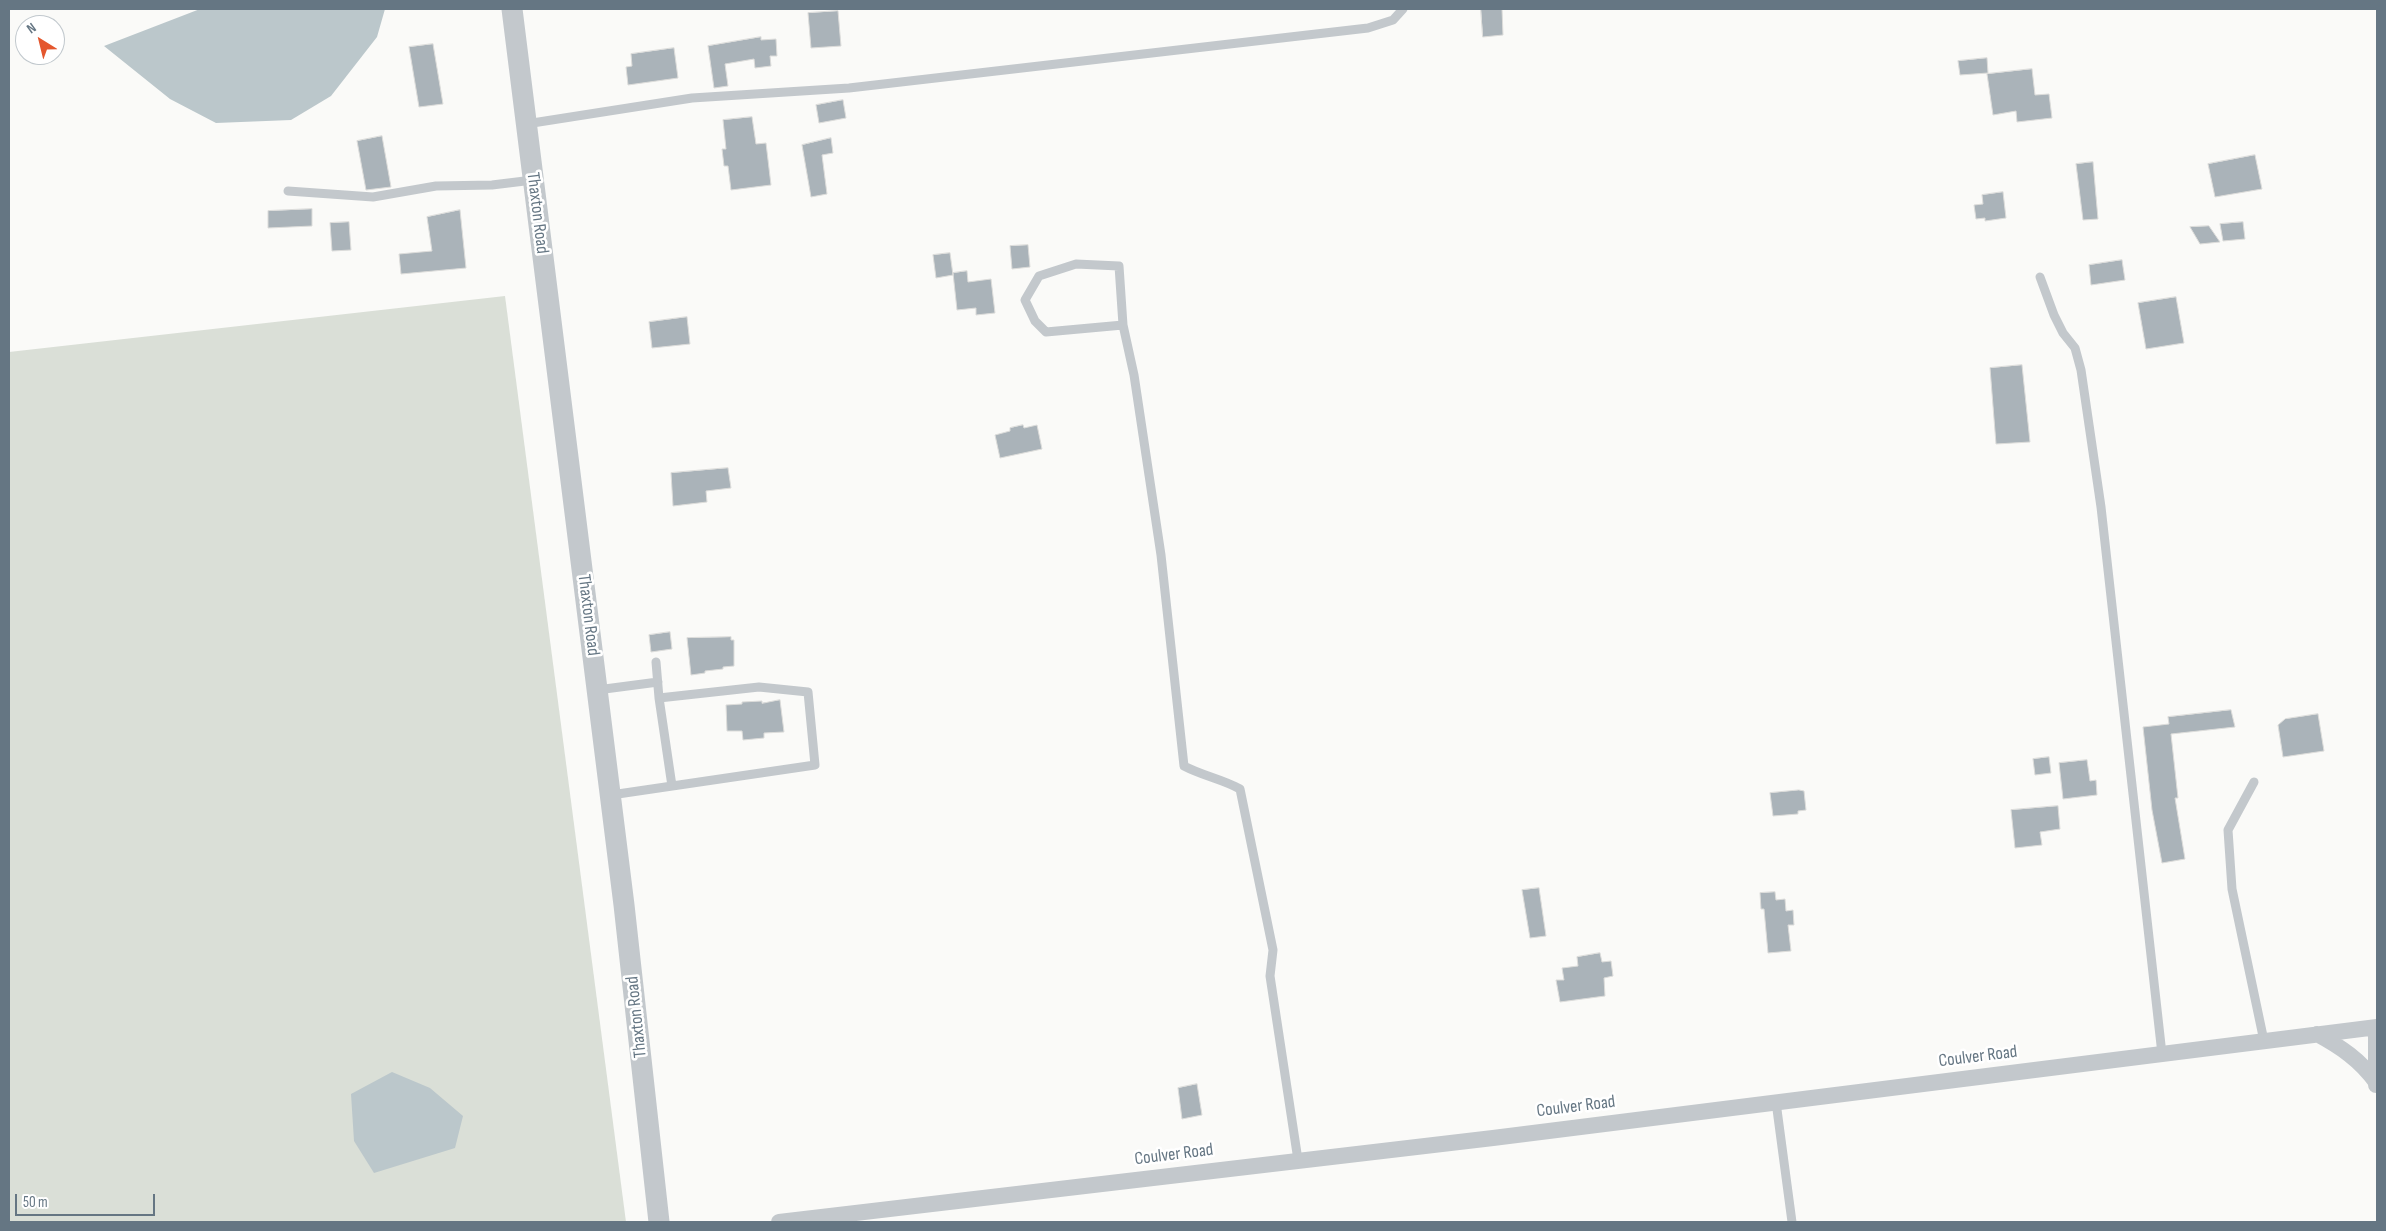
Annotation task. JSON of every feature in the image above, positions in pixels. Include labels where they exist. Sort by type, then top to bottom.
[{"type":"street","name":"Thaxton Road","points":[[512,9],[610,795],[660,1222]]},
{"type":"street","name":"Coulver Road","points":[[780,1222],[1776,1102],[2377,1027]]},
{"type":"street","points":[[2376,1088],[2377,1027]]},
{"type":"street","points":[[2317,1034],[2349,1053],[2363,1065],[2376,1088]]},
{"type":"lane","points":[[526,124],[692,98],[849,88],[1368,28],[1393,20],[1403,9]]},
{"type":"lane","points":[[288,190],[373,197],[436,186],[492,185],[533,180]]},
{"type":"lane","points":[[1123,326],[1046,332],[1035,321],[1025,300],[1039,276],[1076,264],[1119,266],[1123,326],[1134,374],[1161,556],[1184,766],[1203,776],[1223,779],[1240,789],[1273,950],[1270,976],[1298,1160]]},
{"type":"lane","points":[[2040,277],[2054,315],[2063,333],[2075,348],[2081,370],[2102,508],[2162,1054]]},
{"type":"lane","points":[[656,662],[659,698],[672,786]]},
{"type":"lane","points":[[597,690],[658,682]]},
{"type":"lane","points":[[610,795],[815,765],[808,692],[759,686],[659,698]]},
{"type":"lane","points":[[2254,782],[2228,830],[2232,889],[2264,1041]]},
{"type":"lane","points":[[1776,1102],[1792,1222]]},
{"type":"shaded area","points":[[200,9],[385,9],[377,37],[331,96],[291,120],[216,123],[170,99],[104,46]]},
{"type":"shaded area","points":[[505,296],[626,1222],[9,1222],[9,352]]},
{"type":"shaded area","points":[[392,1072],[430,1088],[463,1116],[455,1148],[374,1173],[354,1141],[351,1094]]},
{"type":"building","points":[[1481,9],[1502,9],[1503,35],[1483,37]]},
{"type":"building","points":[[838,11],[841,46],[811,48],[808,13]]},
{"type":"building","points":[[761,37],[761,40],[776,39],[777,56],[770,56],[771,66],[755,68],[754,59],[725,64],[728,86],[714,88],[708,46]]},
{"type":"building","points":[[433,44],[443,104],[419,107],[409,47]]},
{"type":"building","points":[[674,48],[678,78],[628,85],[626,67],[632,66],[631,54]]},
{"type":"building","points":[[1987,58],[1988,73],[1960,75],[1958,61]]},
{"type":"building","points":[[2032,69],[2035,95],[2049,94],[2052,118],[2017,122],[2016,111],[1993,115],[1987,74]]},
{"type":"building","points":[[843,100],[846,118],[819,123],[816,105]]},
{"type":"building","points":[[752,117],[756,144],[766,143],[771,185],[731,190],[728,166],[724,166],[722,149],[726,149],[723,120]]},
{"type":"building","points":[[382,136],[391,187],[366,190],[357,141]]},
{"type":"building","points":[[831,138],[833,153],[822,155],[827,194],[811,197],[802,145]]},
{"type":"building","points":[[2255,155],[2262,189],[2215,197],[2208,164]]},
{"type":"building","points":[[2093,162],[2098,219],[2083,220],[2076,164]]},
{"type":"building","points":[[2003,192],[2006,218],[1985,221],[1985,218],[1976,219],[1974,205],[1983,204],[1982,195]]},
{"type":"building","points":[[312,209],[312,226],[268,228],[268,211]]},
{"type":"building","points":[[460,210],[466,268],[401,274],[399,254],[432,251],[427,217]]},
{"type":"building","points":[[349,222],[351,250],[332,251],[330,223]]},
{"type":"building","points":[[2243,222],[2245,239],[2223,241],[2220,224]]},
{"type":"building","points":[[2209,226],[2220,242],[2200,244],[2190,227]]},
{"type":"building","points":[[1028,245],[1030,267],[1012,269],[1010,246]]},
{"type":"building","points":[[950,253],[953,275],[936,278],[933,255]]},
{"type":"building","points":[[2122,260],[2125,280],[2091,285],[2089,265]]},
{"type":"building","points":[[967,271],[968,282],[991,279],[995,313],[976,315],[976,308],[957,310],[953,273]]},
{"type":"building","points":[[2176,297],[2184,343],[2146,349],[2138,303]]},
{"type":"building","points":[[687,317],[690,344],[652,348],[649,322]]},
{"type":"building","points":[[2022,365],[2030,442],[1996,444],[1990,368]]},
{"type":"building","points":[[1023,425],[1024,428],[1037,425],[1042,449],[1000,458],[995,435],[1010,431],[1010,428]]},
{"type":"building","points":[[728,468],[731,488],[706,491],[707,502],[673,506],[671,473]]},
{"type":"building","points":[[670,632],[672,649],[651,652],[649,635]]},
{"type":"building","points":[[731,637],[731,640],[734,640],[734,666],[691,675],[687,638]]},
{"type":"building","points":[[780,700],[784,732],[764,733],[764,738],[743,740],[742,731],[727,731],[726,705],[742,704],[742,702],[762,701],[762,703]]},
{"type":"building","points":[[2231,710],[2235,727],[2171,734],[2178,798],[2175,798],[2185,859],[2162,863],[2152,810],[2143,727],[2169,724],[2168,717]]},
{"type":"building","points":[[2318,714],[2324,751],[2283,757],[2278,725],[2285,719]]},
{"type":"building","points":[[2049,757],[2051,773],[2035,775],[2033,759]]},
{"type":"building","points":[[2087,760],[2090,781],[2096,780],[2097,795],[2063,799],[2059,763]]},
{"type":"building","points":[[1804,791],[1806,810],[1798,811],[1798,814],[1773,816],[1770,793]]},
{"type":"building","points":[[2058,806],[2060,829],[2040,832],[2042,845],[2015,848],[2011,810]]},
{"type":"building","points":[[1539,888],[1546,936],[1530,938],[1522,890]]},
{"type":"building","points":[[1775,892],[1776,900],[1785,899],[1786,911],[1793,910],[1794,925],[1788,925],[1791,951],[1768,953],[1764,909],[1761,909],[1760,893]]},
{"type":"building","points":[[1600,953],[1602,962],[1611,961],[1613,976],[1604,978],[1605,996],[1560,1002],[1556,980],[1564,980],[1562,968],[1578,966],[1577,957]]},
{"type":"building","points":[[1197,1084],[1202,1115],[1182,1119],[1178,1088]]}]
